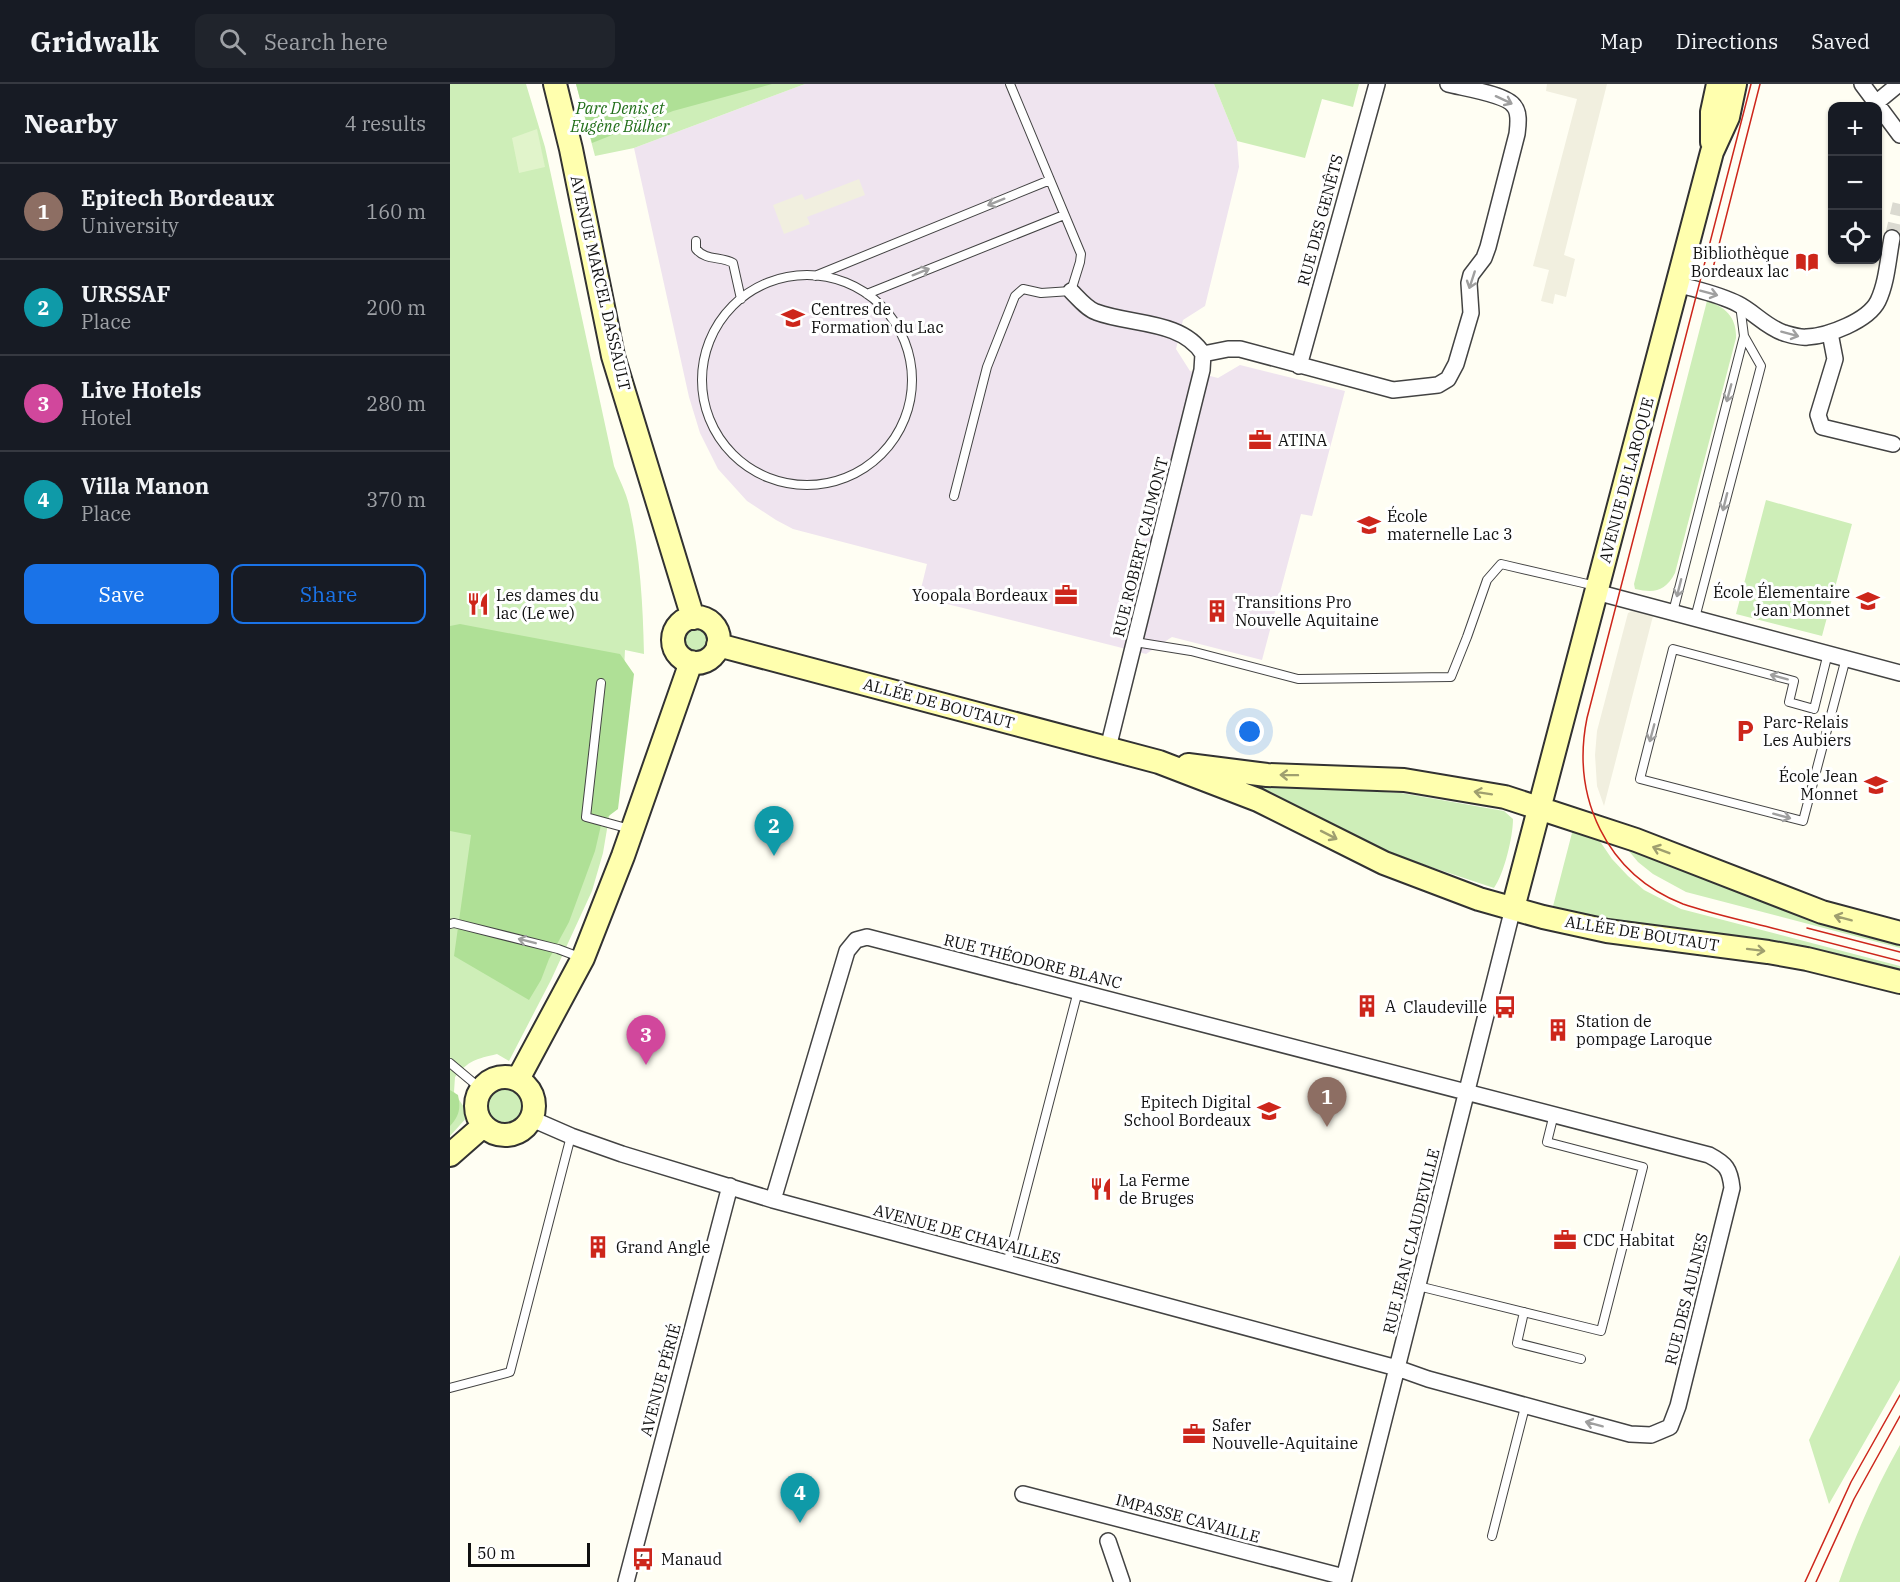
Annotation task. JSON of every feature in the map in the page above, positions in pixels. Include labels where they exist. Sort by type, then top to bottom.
[{"type":"main road","name":"AVENUE MARCEL DASSAULT","points":[[555,84],[571,149],[613,356],[693,618]]},
{"type":"main road","name":"AVENUE DE LAROQUE","points":[[1712,152],[1712,112],[1718,84]]},
{"type":"main road","name":"AVENUE DE LAROQUE","points":[[1513,908],[1712,152],[1728,117],[1735,84]]},
{"type":"main road","points":[[693,618],[706,620],[715,627],[718,645],[715,654],[707,661],[691,662],[676,652],[672,640],[678,625],[693,618]]},
{"type":"main road","name":"ALLÉE DE BOUTAUT","points":[[718,645],[1159,762],[1258,800],[1384,863],[1473,897],[1543,917],[1607,931],[1807,959],[1900,982]]},
{"type":"main road","points":[[518,1079],[583,958],[623,856],[691,662]]},
{"type":"main road","name":"ALLÉE DE BOUTAUT","points":[[1159,762],[1268,775],[1404,780],[1505,797],[1636,840],[1822,912],[1900,933]]},
{"type":"main road","points":[[505,1076],[518,1079],[528,1086],[533,1096],[535,1108],[532,1119],[522,1130],[509,1136],[495,1134],[483,1126],[477,1115],[476,1101],[481,1089],[491,1080],[505,1076]]},
{"type":"main road","points":[[450,1155],[483,1126]]},
{"type":"street","name":"RUE DES GENÊTS","points":[[1299,366],[1377,84]]},
{"type":"street","points":[[1071,291],[1093,312],[1187,336],[1197,344],[1203,354],[1240,349],[1399,390],[1438,385],[1448,379],[1456,364],[1470,316],[1471,275],[1484,258],[1488,247],[1517,134],[1518,119],[1516,107],[1508,99],[1448,84]]},
{"type":"street","points":[[1862,84],[1877,102],[1899,84]]},
{"type":"street","points":[[1882,109],[1900,135]]},
{"type":"street","points":[[1677,284],[1720,296],[1740,305],[1783,333],[1805,338],[1830,333],[1864,317],[1877,303],[1885,281],[1892,238]]},
{"type":"street","points":[[1830,333],[1835,358],[1818,415],[1822,427],[1893,444]]},
{"type":"street","name":"RUE ROBERT CAUMONT","points":[[1108,748],[1200,380],[1203,354]]},
{"type":"street","points":[[1597,589],[1673,612],[1900,673]]},
{"type":"street","name":"RUE JEAN CLAUDEVILLE","points":[[1344,1580],[1513,908]]},
{"type":"street","name":"RUE THÉODORE BLANC","points":[[773,1200],[847,951],[856,940],[867,937],[1467,1092]]},
{"type":"street","name":"RUE DES AULNES","points":[[1397,1368],[1525,1407],[1630,1434],[1651,1435],[1670,1427],[1678,1406],[1732,1188],[1730,1172],[1721,1161],[1709,1155],[1467,1092]]},
{"type":"street","name":"AVENUE DE CHAVAILLES","points":[[532,1119],[571,1136],[773,1200],[1397,1368]]},
{"type":"street","name":"AVENUE PÉRIÉ","points":[[626,1582],[730,1186]]},
{"type":"street","name":"IMPASSE CAVAILLE","points":[[1023,1494],[1344,1580]]},
{"type":"street","points":[[1108,1541],[1122,1582]]},
{"type":"lane","points":[[954,496],[987,368],[1015,296],[1023,289],[1041,293],[1071,291],[1080,262],[1081,254],[1010,84]]},
{"type":"lane","points":[[815,276],[1050,180]]},
{"type":"lane","points":[[867,294],[1064,215]]},
{"type":"lane","points":[[696,241],[696,249],[702,256],[728,260],[733,263],[741,299]]},
{"type":"lane","points":[[798,276],[815,276],[845,282],[867,294],[888,314],[904,340],[912,373],[909,406],[903,423],[892,441],[869,465],[842,480],[806,486],[783,483],[761,476],[743,464],[720,440],[706,409],[702,372],[706,351],[720,321],[741,299],[755,289],[771,282],[798,276]]},
{"type":"lane","points":[[1673,612],[1744,336],[1740,305]]},
{"type":"lane","points":[[1695,618],[1761,366],[1744,336]]},
{"type":"lane","points":[[1135,642],[1191,651],[1298,679],[1451,677],[1487,580],[1501,564],[1597,589]]},
{"type":"lane","points":[[1828,653],[1814,709],[1789,702],[1794,681],[1674,649],[1640,778],[1803,821],[1846,658]]},
{"type":"lane","points":[[601,683],[586,817],[632,830]]},
{"type":"lane","points":[[450,924],[454,923],[558,949],[583,958]]},
{"type":"lane","points":[[1007,1264],[1078,991]]},
{"type":"lane","points":[[450,1063],[481,1089]]},
{"type":"lane","points":[[1418,1286],[1602,1331],[1643,1167],[1547,1142],[1554,1114]]},
{"type":"lane","points":[[450,1388],[510,1372],[571,1136]]},
{"type":"lane","points":[[1524,1312],[1517,1343],[1581,1359]]},
{"type":"lane","points":[[1492,1536],[1525,1407]]},
{"type":"shaded area","points":[[805,84],[1214,84],[1237,141],[1239,167],[1205,306],[1183,320],[1176,349],[1190,371],[1218,378],[1240,365],[1345,391],[1312,516],[1301,514],[1262,660],[1172,637],[1146,654],[919,597],[927,564],[793,529],[747,501],[718,469],[700,433],[689,397],[634,148]]},
{"type":"shaded area","points":[[1547,84],[1607,84],[1564,255],[1575,259],[1566,297],[1555,294],[1553,304],[1541,301],[1549,270],[1533,266],[1577,99],[1546,91]]},
{"type":"shaded area","points":[[859,179],[865,195],[807,217],[810,224],[784,234],[773,205],[802,194],[805,200]]},
{"type":"shaded area","points":[[1632,611],[1653,616],[1604,806],[1597,786],[1595,755],[1597,731],[1628,613]]},
{"type":"green space","points":[[450,84],[526,84],[545,147],[614,466],[629,505],[640,579],[644,654],[625,650],[620,752],[603,853],[592,891],[551,980],[509,1061],[497,1054],[484,1057],[473,1061],[455,1077],[454,1092],[469,1115],[450,1136]]},
{"type":"green space","name":"Parc Denis et Eugène Bülher","points":[[576,84],[805,84],[634,148],[595,156]]},
{"type":"green space","name":"Parc Denis et Eugène Bülher","points":[[576,84],[772,84],[673,111],[592,143]]},
{"type":"green space","points":[[1214,84],[1359,84],[1353,107],[1322,99],[1305,158],[1237,141]]},
{"type":"green space","points":[[537,129],[545,167],[519,173],[512,138]]},
{"type":"green space","points":[[1707,301],[1720,306],[1729,314],[1735,325],[1736,338],[1675,573],[1667,584],[1658,590],[1635,589],[1634,584]]},
{"type":"green space","points":[[1766,500],[1852,524],[1822,636],[1736,614]]},
{"type":"green space","points":[[460,624],[620,654],[634,674],[618,809],[602,821],[595,851],[569,922],[529,1000],[454,956],[471,835],[450,831],[450,626]]},
{"type":"green space","points":[[696,625],[702,626],[710,634],[710,646],[702,654],[696,655],[690,654],[682,646],[681,640],[682,634],[690,626]]},
{"type":"green space","points":[[1265,785],[1401,793],[1504,811],[1513,819],[1513,827],[1510,845],[1498,882],[1494,888],[1389,853],[1264,793],[1262,789]]},
{"type":"green space","points":[[1573,829],[1597,837],[1612,859],[1644,890],[1681,909],[1900,966],[1900,973],[1552,910]]},
{"type":"green space","points":[[1623,844],[1900,941],[1900,948],[1686,892],[1653,874],[1638,862]]},
{"type":"green space","points":[[505,1087],[518,1092],[523,1105],[518,1118],[505,1123],[492,1118],[487,1105],[492,1092]]},
{"type":"green space","points":[[450,1090],[458,1095],[459,1104],[457,1115],[450,1126]]},
{"type":"green space","points":[[1900,1255],[1900,1380],[1829,1504],[1809,1440]]},
{"type":"green space","points":[[1900,1445],[1900,1582],[1839,1582],[1866,1512]]},
{"type":"tunnel","points":[[1892,238],[1900,204]]},
{"type":"tram line","points":[[1751,84],[1587,718],[1583,747],[1584,776],[1590,804],[1600,829],[1615,853],[1633,873],[1656,891],[1683,904],[1705,911],[1900,961]]},
{"type":"tram line","points":[[1711,276],[1760,84]]},
{"type":"tram line","points":[[1807,928],[1900,952]]},
{"type":"tram line","points":[[1805,1582],[1851,1482],[1900,1395]]},
{"type":"tram line","points":[[1816,1582],[1854,1499],[1900,1416]]},
{"type":"place","name":"Bibliothèque Bordeaux lac","points":[[1807,262]]},
{"type":"place","name":"Centres de Formation du Lac","points":[[793,318]]},
{"type":"place","name":"ATINA","points":[[1260,440]]},
{"type":"place","name":"École maternelle Lac 3","points":[[1369,525]]},
{"type":"place","name":"Yoopala Bordeaux","points":[[1066,595]]},
{"type":"place","name":"École Élementaire Jean Monnet","points":[[1868,601]]},
{"type":"place","name":"Les dames du lac (Le we)","points":[[478,604]]},
{"type":"place","name":"Transitions Pro Nouvelle Aquitaine","points":[[1217,611]]},
{"type":"place","name":"Parc-Relais Les Aubiers","points":[[1745,731]]},
{"type":"place","name":"École Jean Monnet","points":[[1876,785]]},
{"type":"place","name":"URSSAF","points":[[774,856]]},
{"type":"place","name":"A","points":[[1367,1006]]},
{"type":"place","name":"Claudeville","points":[[1505,1007]]},
{"type":"place","name":"Station de pompage Laroque","points":[[1558,1030]]},
{"type":"place","name":"Live Hotels","points":[[646,1065]]},
{"type":"place","name":"Epitech Digital School Bordeaux","points":[[1269,1111]]},
{"type":"place","name":"Epitech Bordeaux","points":[[1327,1127]]},
{"type":"place","name":"La Ferme de Bruges","points":[[1101,1189]]},
{"type":"place","name":"CDC Habitat","points":[[1565,1240]]},
{"type":"place","name":"Grand Angle","points":[[598,1247]]},
{"type":"place","name":"Safer Nouvelle-Aquitaine","points":[[1194,1434]]},
{"type":"place","name":"Villa Manon","points":[[800,1523]]},
{"type":"place","name":"Manaud","points":[[643,1559]]}]
